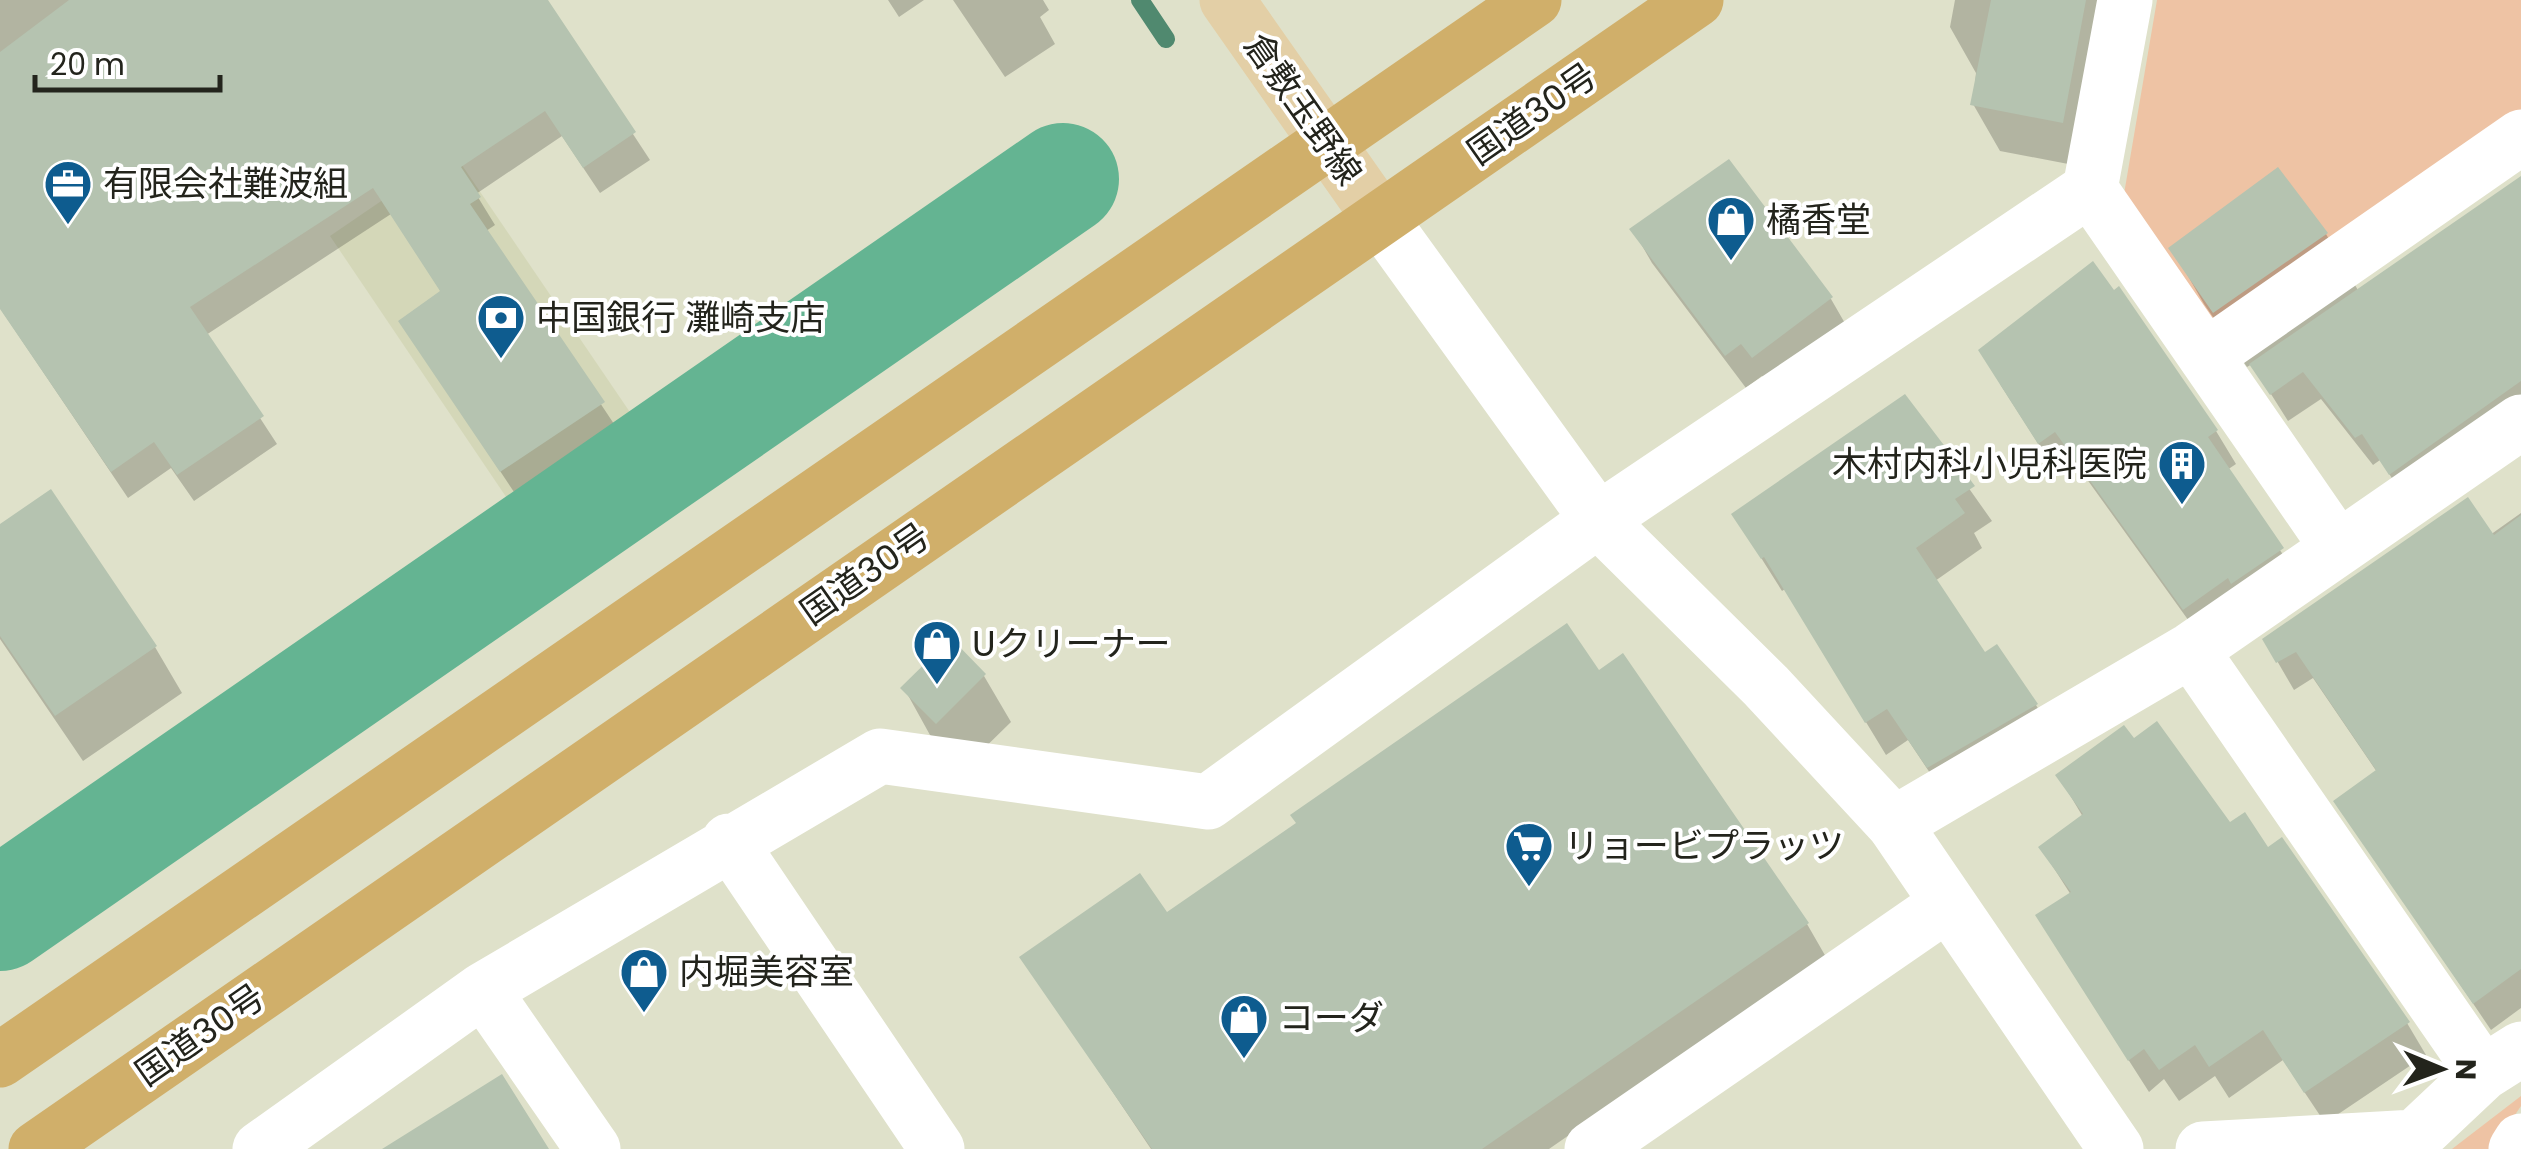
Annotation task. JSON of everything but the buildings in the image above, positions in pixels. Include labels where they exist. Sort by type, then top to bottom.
[{"type":"highway","points":[[0,1060],[1534,0]]},
{"type":"highway","name":"国道30号","points":[[36,1149],[1696,0]]},
{"type":"main road","name":"倉敷玉野線","points":[[1228,0],[1380,218]]},
{"type":"street","points":[[260,1149],[483,990],[729,841],[880,756],[1208,802],[1598,520],[2090,189],[2126,0]]},
{"type":"street","points":[[2206,356],[2521,136]]},
{"type":"street","points":[[2090,189],[2338,548]]},
{"type":"street","points":[[1380,218],[1598,520],[1766,686],[1894,824],[2116,1149]]},
{"type":"street","points":[[1894,824],[2191,650],[2338,548],[2515,441]]},
{"type":"street","points":[[2191,650],[2502,1061],[2415,1137],[2203,1149]]},
{"type":"street","points":[[729,841],[937,1149]]},
{"type":"street","points":[[1592,1149],[1947,904]]},
{"type":"street","points":[[483,990],[593,1149]]},
{"type":"street","points":[[2516,1149],[2521,1141]]},
{"type":"shaded area","points":[[2157,0],[2521,0],[2521,113],[2211,329],[2124,194]]},
{"type":"shaded area","points":[[453,152],[655,449],[531,534],[330,236]]},
{"type":"shaded area","points":[[2521,1096],[2521,1106],[2492,1149],[2452,1149]]},
{"type":"waterway","points":[[1140,0],[1166,39]]},
{"type":"waterway","points":[[0,915],[1063,179]]},
{"type":"place","name":"有限会社難波組","points":[[68,226]]},
{"type":"place","name":"橘香堂","points":[[1731,262]]},
{"type":"place","name":"中国銀行 灘崎支店","points":[[501,360]]},
{"type":"place","name":"木村内科小児科医院","points":[[2182,506]]},
{"type":"place","name":"Uクリーナー","points":[[937,686]]},
{"type":"place","name":"リョービプラッツ","points":[[1529,888]]},
{"type":"place","name":"内堀美容室","points":[[644,1014]]},
{"type":"place","name":"コーダ","points":[[1244,1060]]}]
